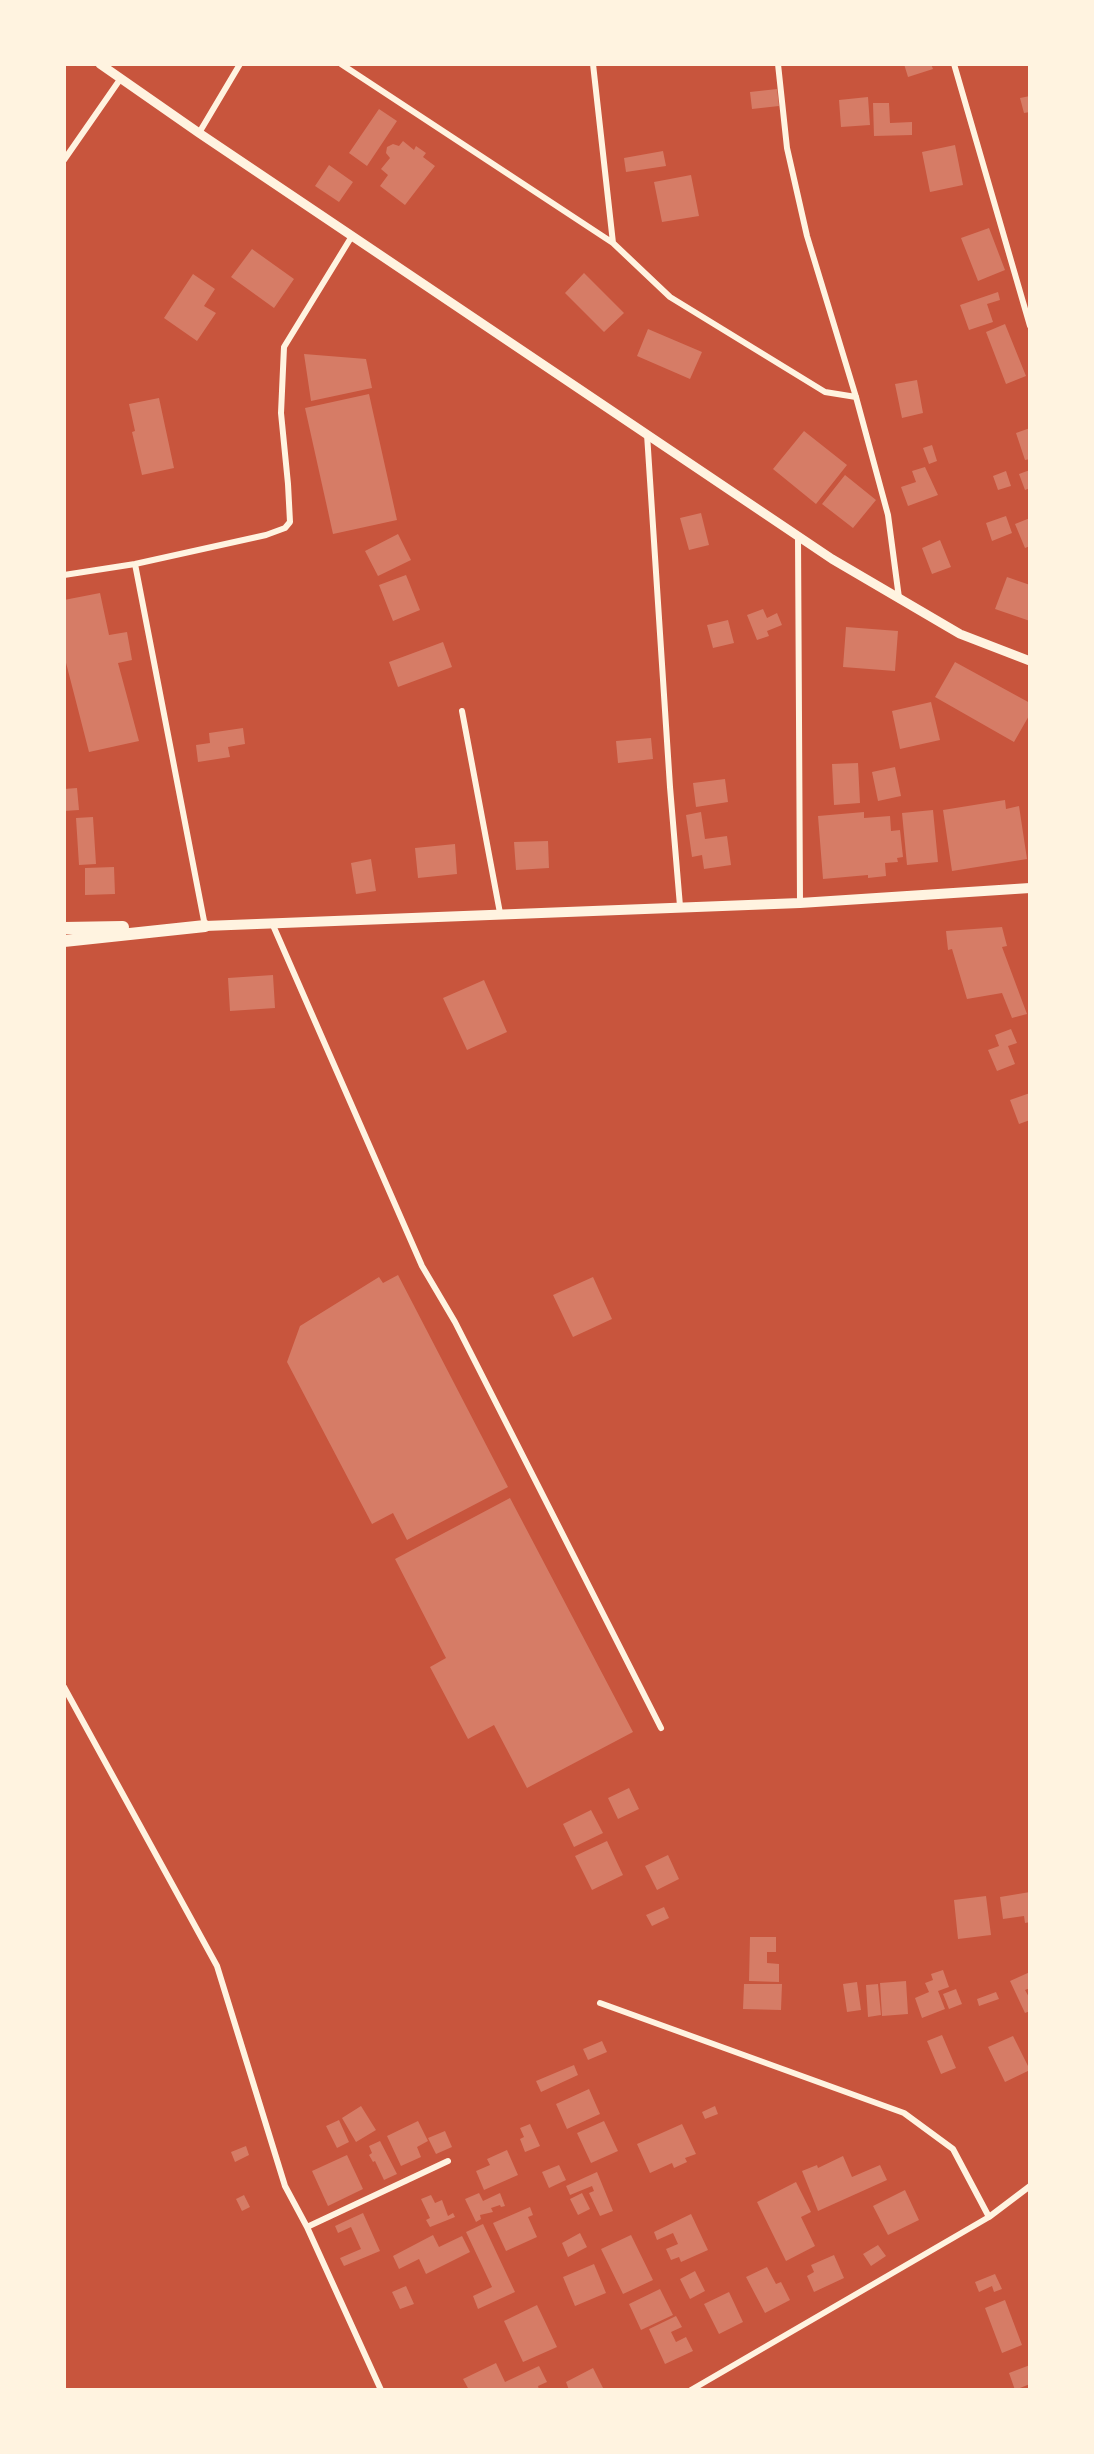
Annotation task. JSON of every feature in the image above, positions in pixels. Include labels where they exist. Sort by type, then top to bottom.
[{"type":"main road","points":[[64,928],[205,926],[800,903],[1029,888]]},
{"type":"main road","points":[[64,940],[205,926]]},
{"type":"street","points":[[100,64],[199,134],[798,536],[960,633],[1029,661]]},
{"type":"street","points":[[199,134],[240,64]]},
{"type":"street","points":[[341,64],[613,243],[670,297],[825,392],[856,397]]},
{"type":"street","points":[[593,64],[613,243]]},
{"type":"street","points":[[778,64],[787,148],[807,236],[856,397],[888,515],[899,598]]},
{"type":"street","points":[[954,64],[1029,326]]},
{"type":"street","points":[[64,160],[121,78]]},
{"type":"street","points":[[64,575],[135,564],[266,535],[285,528],[290,522],[280,413],[284,346],[352,236]]},
{"type":"street","points":[[646,434],[670,787],[681,906]]},
{"type":"street","points":[[798,536],[800,903]]},
{"type":"street","points":[[135,564],[205,926]]},
{"type":"street","points":[[462,711],[500,913]]},
{"type":"street","points":[[272,923],[422,1266],[455,1322],[661,1728]]},
{"type":"street","points":[[64,1687],[216,1966],[285,2186],[307,2227],[381,2390]]},
{"type":"street","points":[[600,2003],[904,2112],[953,2149],[989,2217]]},
{"type":"street","points":[[307,2227],[448,2161]]},
{"type":"street","points":[[691,2390],[702,2386],[989,2217],[1029,2186]]},
{"type":"building","points":[[904,64],[931,64],[933,69],[908,77]]},
{"type":"building","points":[[777,89],[779,106],[752,109],[750,92]]},
{"type":"building","points":[[1030,96],[1030,112],[1024,113],[1020,98]]},
{"type":"building","points":[[868,97],[870,125],[841,127],[839,100]]},
{"type":"building","points":[[873,103],[889,103],[890,123],[912,122],[912,135],[874,136]]},
{"type":"building","points":[[379,109],[397,121],[367,166],[349,153]]},
{"type":"building","points":[[403,141],[414,150],[416,146],[426,153],[423,157],[435,166],[405,205],[380,186],[388,175],[381,169],[390,158],[386,153],[387,147],[393,144],[399,146]]},
{"type":"building","points":[[955,145],[963,185],[930,192],[922,152]]},
{"type":"building","points":[[663,151],[666,166],[626,172],[624,158]]},
{"type":"building","points":[[329,165],[353,182],[339,202],[315,186]]},
{"type":"building","points":[[691,175],[699,216],[662,222],[654,182]]},
{"type":"building","points":[[989,228],[1005,270],[978,281],[961,238]]},
{"type":"building","points":[[252,249],[294,279],[274,308],[231,277]]},
{"type":"building","points":[[584,273],[624,313],[604,332],[565,293]]},
{"type":"building","points":[[193,274],[215,289],[204,306],[216,313],[197,341],[164,318]]},
{"type":"building","points":[[998,292],[1000,300],[987,304],[993,322],[969,330],[960,305]]},
{"type":"building","points":[[1005,324],[1026,376],[1006,384],[986,332]]},
{"type":"building","points":[[648,329],[702,352],[690,379],[637,356]]},
{"type":"building","points":[[304,354],[366,359],[372,388],[311,401]]},
{"type":"building","points":[[917,380],[923,413],[902,418],[895,384]]},
{"type":"building","points":[[369,394],[397,520],[333,534],[305,408]]},
{"type":"building","points":[[159,398],[174,468],[142,475],[132,432],[135,431],[129,404]]},
{"type":"building","points":[[1030,428],[1030,459],[1025,460],[1016,433]]},
{"type":"building","points":[[804,431],[847,465],[816,504],[773,469]]},
{"type":"building","points":[[932,445],[937,461],[929,464],[923,448]]},
{"type":"building","points":[[925,467],[938,495],[908,506],[901,487],[916,482],[912,471]]},
{"type":"building","points":[[1030,470],[1030,488],[1025,490],[1019,474]]},
{"type":"building","points":[[1006,471],[1011,486],[998,490],[993,476]]},
{"type":"building","points":[[845,475],[876,500],[853,528],[822,504]]},
{"type":"building","points":[[701,513],[709,545],[689,550],[680,518]]},
{"type":"building","points":[[1006,516],[1012,533],[992,541],[986,523]]},
{"type":"building","points":[[1030,518],[1030,546],[1025,548],[1015,524]]},
{"type":"building","points":[[398,534],[411,560],[378,576],[365,551]]},
{"type":"building","points":[[940,540],[951,567],[932,574],[922,548]]},
{"type":"building","points":[[406,575],[420,610],[393,621],[379,585]]},
{"type":"building","points":[[1007,577],[1030,585],[1030,621],[995,609]]},
{"type":"building","points":[[100,593],[109,635],[127,632],[132,660],[118,663],[139,741],[89,752],[64,655],[64,600]]},
{"type":"building","points":[[763,609],[767,618],[777,613],[782,625],[767,631],[769,636],[757,640],[747,615]]},
{"type":"building","points":[[728,620],[734,643],[713,648],[707,625]]},
{"type":"building","points":[[846,627],[898,631],[895,671],[843,667]]},
{"type":"building","points":[[443,642],[452,667],[398,687],[389,662]]},
{"type":"building","points":[[955,662],[1030,703],[1030,714],[1014,742],[935,697]]},
{"type":"building","points":[[931,702],[940,740],[900,749],[892,711]]},
{"type":"building","points":[[243,728],[245,744],[228,747],[230,757],[198,762],[196,745],[210,743],[209,733]]},
{"type":"building","points":[[651,738],[653,759],[618,763],[616,741]]},
{"type":"building","points":[[858,763],[860,803],[834,805],[832,764]]},
{"type":"building","points":[[895,767],[901,796],[878,801],[872,772]]},
{"type":"building","points":[[725,779],[728,802],[696,807],[693,783]]},
{"type":"building","points":[[77,788],[79,810],[64,811],[64,789]]},
{"type":"building","points":[[1005,800],[1006,809],[1019,806],[1027,859],[952,871],[943,810]]},
{"type":"building","points":[[933,810],[938,862],[907,865],[902,813]]},
{"type":"building","points":[[701,812],[705,839],[727,836],[731,865],[704,869],[702,855],[692,857],[686,815]]},
{"type":"building","points":[[864,812],[864,818],[890,816],[891,831],[900,830],[903,857],[897,858],[898,862],[885,863],[886,876],[868,878],[868,875],[823,879],[818,816]]},
{"type":"building","points":[[93,817],[96,864],[79,865],[76,818]]},
{"type":"building","points":[[548,841],[549,868],[516,870],[514,842]]},
{"type":"building","points":[[455,844],[457,874],[418,878],[415,848]]},
{"type":"building","points":[[371,859],[376,891],[356,894],[351,863]]},
{"type":"building","points":[[114,867],[115,894],[85,895],[85,868]]},
{"type":"building","points":[[1002,927],[1007,946],[1002,947],[1027,1014],[1012,1018],[1002,993],[967,999],[952,949],[948,950],[946,931]]},
{"type":"building","points":[[273,975],[275,1008],[230,1011],[228,978]]},
{"type":"building","points":[[484,980],[507,1032],[467,1050],[443,998]]},
{"type":"building","points":[[1011,1029],[1017,1043],[1008,1046],[1015,1064],[997,1071],[988,1050],[999,1046],[995,1035]]},
{"type":"building","points":[[1030,1093],[1030,1120],[1019,1124],[1010,1100]]},
{"type":"building","points":[[398,1275],[508,1487],[407,1540],[393,1513],[372,1524],[287,1362],[300,1326],[379,1277],[383,1283]]},
{"type":"building","points":[[593,1277],[612,1319],[573,1337],[553,1295]]},
{"type":"building","points":[[510,1498],[633,1732],[527,1788],[494,1725],[468,1739],[430,1667],[446,1658],[395,1559]]},
{"type":"building","points":[[629,1788],[639,1809],[618,1819],[608,1798]]},
{"type":"building","points":[[591,1810],[603,1833],[574,1847],[563,1824]]},
{"type":"building","points":[[607,1841],[623,1875],[592,1890],[575,1856]]},
{"type":"building","points":[[668,1855],[679,1879],[657,1890],[645,1866]]},
{"type":"building","points":[[1030,1892],[1030,1922],[1025,1923],[1024,1916],[1003,1919],[1000,1897]]},
{"type":"building","points":[[986,1896],[991,1935],[958,1939],[954,1900]]},
{"type":"building","points":[[664,1907],[669,1918],[652,1926],[646,1915]]},
{"type":"building","points":[[750,1937],[776,1937],[776,1952],[767,1952],[767,1963],[779,1964],[779,1982],[749,1981]]},
{"type":"building","points":[[943,1970],[949,1987],[938,1991],[945,2009],[922,2018],[915,1998],[929,1992],[925,1983],[933,1980],[931,1974]]},
{"type":"building","points":[[1030,1972],[1030,1988],[1025,1990],[1030,1999],[1030,2011],[1025,2013],[1010,1981]]},
{"type":"building","points":[[906,1981],[908,2014],[882,2016],[880,1983]]},
{"type":"building","points":[[857,1982],[861,2010],[847,2012],[843,1984]]},
{"type":"building","points":[[744,1984],[782,1984],[781,2010],[743,2009]]},
{"type":"building","points":[[878,1984],[881,2015],[868,2017],[866,1985]]},
{"type":"building","points":[[956,1989],[962,2004],[949,2009],[943,1994]]},
{"type":"building","points":[[996,1992],[999,1999],[979,2006],[977,1999]]},
{"type":"building","points":[[942,2035],[956,2068],[941,2074],[927,2041]]},
{"type":"building","points":[[1013,2036],[1030,2070],[1005,2082],[988,2047]]},
{"type":"building","points":[[602,2041],[607,2052],[588,2060],[583,2049]]},
{"type":"building","points":[[574,2065],[578,2075],[541,2092],[536,2081]]},
{"type":"building","points":[[589,2089],[600,2114],[567,2129],[556,2104]]},
{"type":"building","points":[[361,2106],[376,2130],[356,2142],[342,2118]]},
{"type":"building","points":[[715,2106],[718,2114],[705,2119],[702,2112]]},
{"type":"building","points":[[339,2120],[349,2142],[337,2148],[326,2126]]},
{"type":"building","points":[[418,2121],[428,2141],[417,2147],[421,2157],[401,2166],[387,2136]]},
{"type":"building","points":[[604,2121],[618,2151],[591,2163],[577,2133]]},
{"type":"building","points":[[530,2124],[540,2146],[525,2152],[520,2139],[524,2137],[520,2128]]},
{"type":"building","points":[[682,2124],[696,2154],[685,2158],[687,2162],[674,2168],[672,2163],[650,2173],[637,2144]]},
{"type":"building","points":[[445,2131],[452,2147],[436,2154],[428,2138]]},
{"type":"building","points":[[380,2141],[397,2174],[384,2180],[375,2161],[373,2162],[369,2155],[372,2153],[369,2146]]},
{"type":"building","points":[[246,2146],[249,2155],[235,2162],[231,2152]]},
{"type":"building","points":[[507,2150],[518,2175],[484,2190],[476,2171],[490,2165],[487,2159]]},
{"type":"building","points":[[347,2155],[363,2189],[328,2206],[312,2171]]},
{"type":"building","points":[[843,2156],[852,2177],[880,2165],[887,2180],[818,2211],[802,2171],[817,2165],[818,2168]]},
{"type":"building","points":[[559,2165],[566,2180],[549,2188],[542,2172]]},
{"type":"building","points":[[597,2172],[613,2211],[600,2216],[589,2193],[594,2191],[592,2186],[570,2195],[566,2186]]},
{"type":"building","points":[[796,2182],[811,2212],[801,2217],[815,2246],[786,2261],[757,2202]]},
{"type":"building","points":[[905,2190],[919,2220],[888,2235],[873,2206]]},
{"type":"building","points":[[479,2193],[483,2201],[500,2193],[505,2206],[491,2208],[493,2212],[480,2215],[481,2219],[476,2222],[465,2199]]},
{"type":"building","points":[[582,2193],[590,2209],[578,2215],[570,2199]]},
{"type":"building","points":[[244,2195],[250,2207],[242,2211],[236,2199]]},
{"type":"building","points":[[431,2195],[435,2203],[442,2200],[448,2216],[453,2213],[455,2217],[430,2227],[426,2220],[430,2218],[421,2199]]},
{"type":"building","points":[[530,2207],[533,2215],[528,2217],[537,2237],[506,2251],[493,2223]]},
{"type":"building","points":[[363,2213],[380,2251],[344,2266],[340,2258],[361,2249],[351,2227],[338,2233],[335,2226]]},
{"type":"building","points":[[691,2214],[708,2250],[681,2262],[679,2257],[671,2260],[666,2249],[678,2244],[673,2233],[657,2240],[654,2232]]},
{"type":"building","points":[[483,2224],[515,2292],[478,2309],[473,2296],[492,2287],[466,2232]]},
{"type":"building","points":[[580,2233],[587,2247],[568,2257],[562,2243]]},
{"type":"building","points":[[433,2235],[439,2247],[462,2236],[470,2252],[426,2274],[419,2259],[399,2269],[393,2256]]},
{"type":"building","points":[[631,2235],[653,2280],[623,2294],[601,2249]]},
{"type":"building","points":[[878,2245],[886,2256],[871,2266],[863,2254]]},
{"type":"building","points":[[834,2255],[844,2278],[814,2292],[807,2276],[814,2272],[811,2265]]},
{"type":"building","points":[[594,2264],[606,2293],[575,2306],[563,2277]]},
{"type":"building","points":[[767,2267],[776,2284],[781,2282],[790,2300],[765,2313],[746,2277]]},
{"type":"building","points":[[695,2271],[705,2291],[690,2299],[680,2279]]},
{"type":"building","points":[[995,2274],[1002,2289],[994,2292],[992,2286],[979,2292],[975,2282]]},
{"type":"building","points":[[406,2286],[414,2304],[400,2309],[392,2292]]},
{"type":"building","points":[[660,2289],[673,2315],[641,2330],[629,2304]]},
{"type":"building","points":[[729,2292],[743,2322],[719,2334],[704,2304]]},
{"type":"building","points":[[1005,2300],[1022,2345],[1002,2353],[985,2308]]},
{"type":"building","points":[[537,2305],[557,2347],[523,2362],[504,2321]]},
{"type":"building","points":[[676,2316],[682,2327],[671,2332],[676,2342],[686,2337],[693,2351],[665,2364],[649,2329]]},
{"type":"building","points":[[496,2363],[505,2382],[539,2366],[547,2382],[538,2386],[539,2390],[469,2390],[463,2379]]},
{"type":"building","points":[[1030,2365],[1030,2384],[1015,2390],[1009,2373]]},
{"type":"building","points":[[593,2368],[604,2390],[569,2390],[566,2382]]}]
